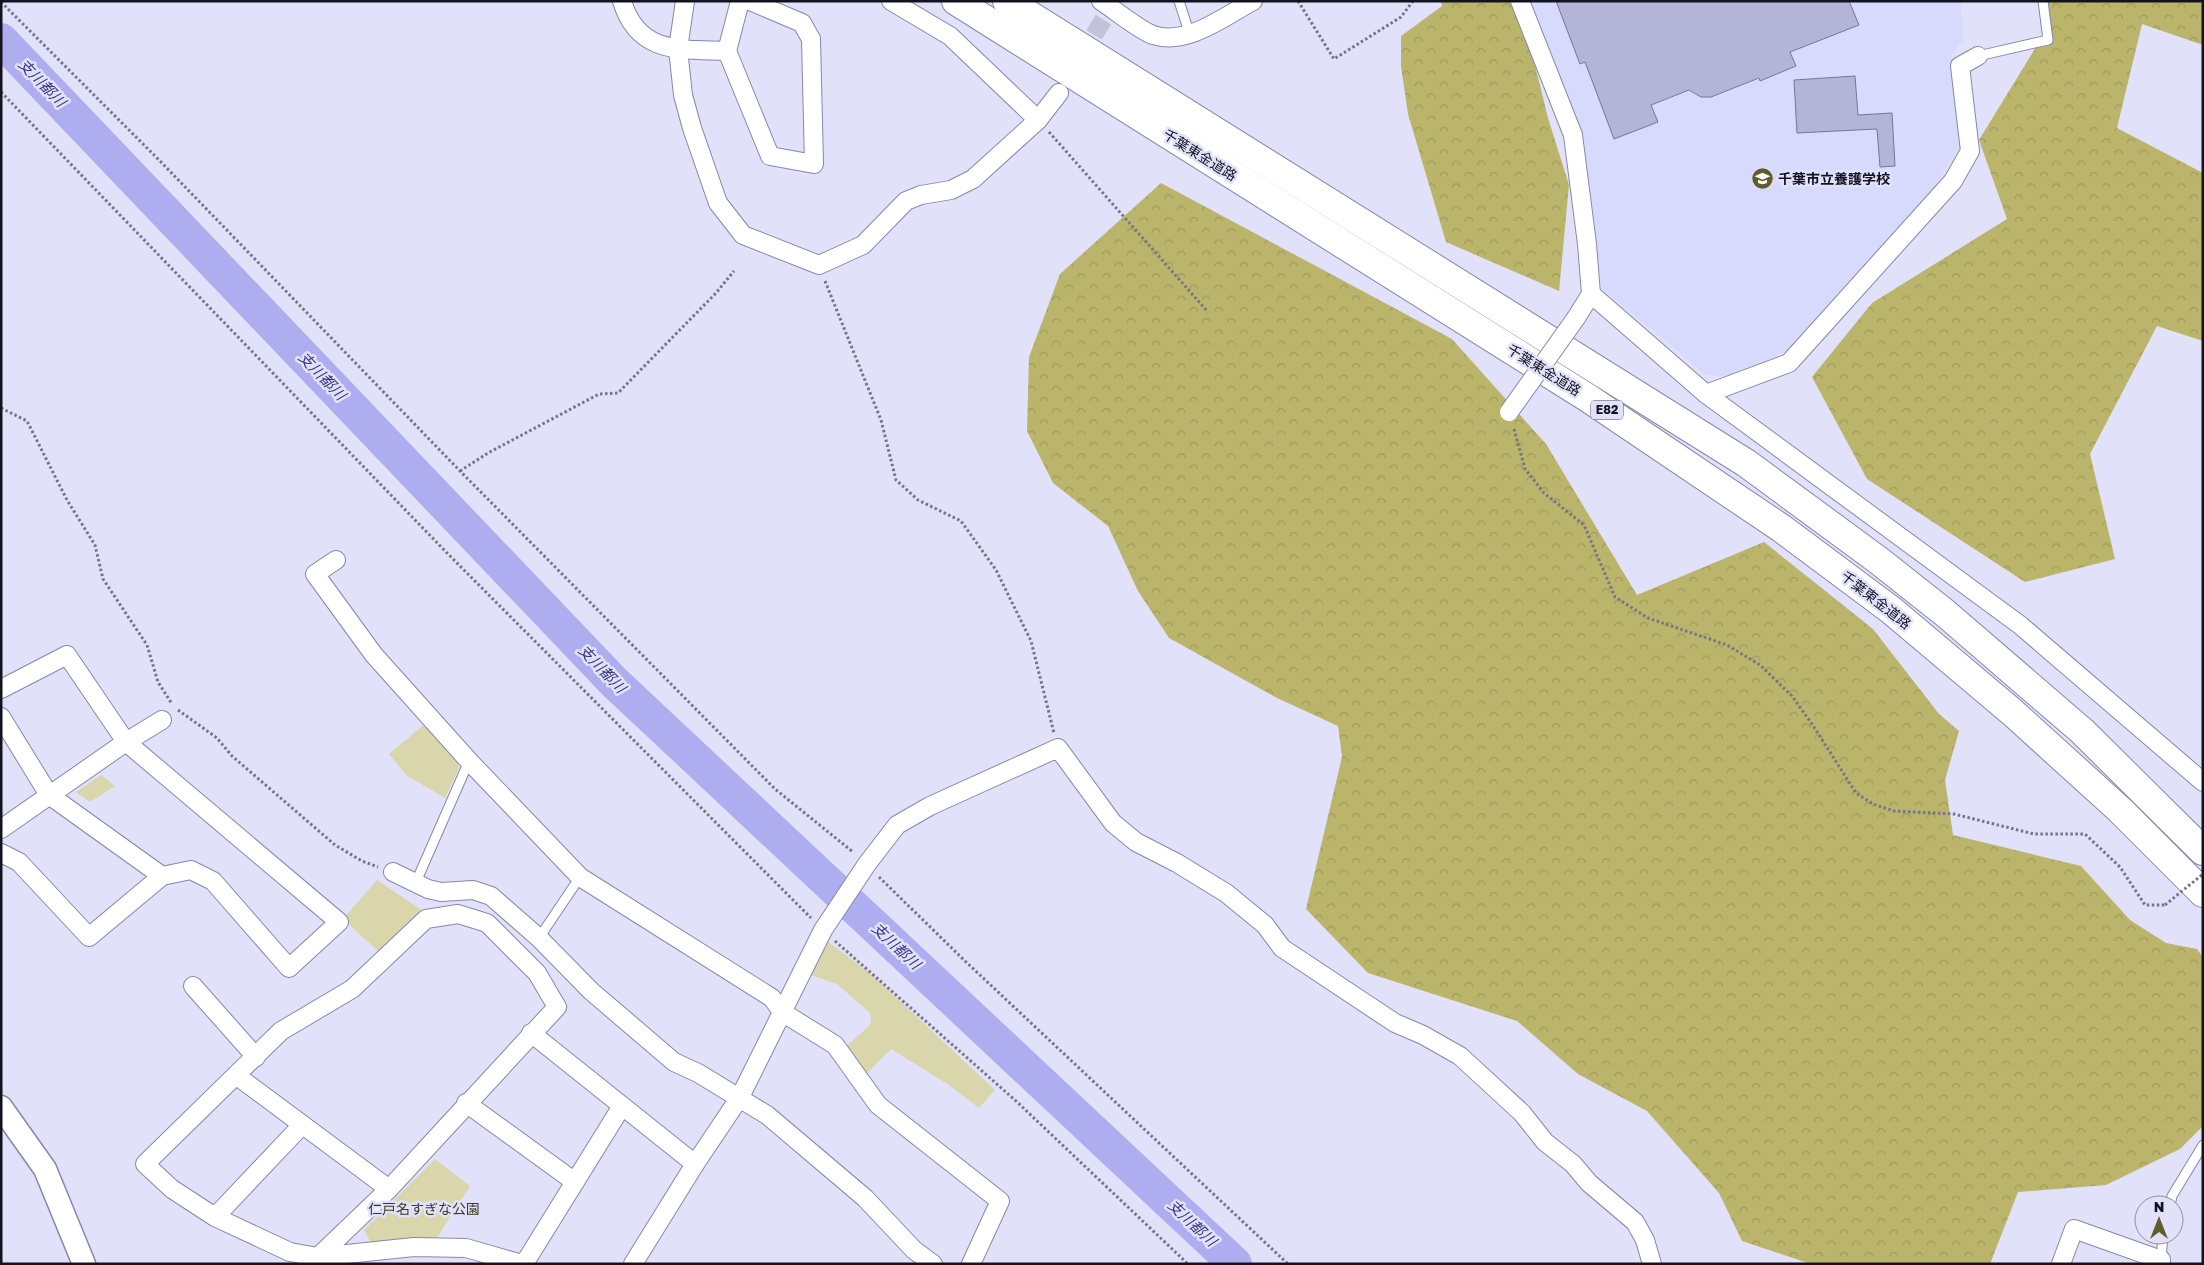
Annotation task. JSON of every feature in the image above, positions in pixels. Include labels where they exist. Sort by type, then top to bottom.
[{"type":"highway","name":"千葉東金道路","points":[[956,1],[1588,398],[1782,528],[1891,610],[2012,712],[2120,810],[2203,893]]},
{"type":"highway","name":"千葉東金道路","points":[[1007,1],[1753,468],[1946,613],[2082,731],[2203,851]]},
{"type":"street","points":[[622,1],[626,16],[637,31],[651,43],[678,49],[727,51]]},
{"type":"street","points":[[685,1],[678,49],[683,95],[692,128],[718,203],[743,235],[819,265],[863,245],[906,201],[921,195],[952,190],[973,179],[1038,120],[1059,93]]},
{"type":"street","points":[[740,1],[727,51],[770,156],[814,164],[811,38],[802,23],[750,1]]},
{"type":"street","points":[[892,1],[950,36],[1038,120]]},
{"type":"street","points":[[1101,1],[1152,35],[1172,38],[1190,36],[1253,1]]},
{"type":"street","points":[[1509,412],[1591,294],[1587,244],[1573,136],[1520,1]]},
{"type":"street","points":[[1706,394],[1789,363],[1953,181],[1970,152],[1960,66],[1978,56]]},
{"type":"street","points":[[1591,294],[1706,394],[2020,625],[2203,782]]},
{"type":"street","points":[[336,560],[315,574],[374,655],[469,761],[580,877],[772,998],[782,1012],[835,1045],[878,1105],[1000,1201],[971,1264]]},
{"type":"street","points":[[1,689],[67,655],[126,742],[339,922],[289,968],[213,881],[191,870],[162,876],[89,937],[19,862],[1,853]]},
{"type":"street","points":[[1,717],[50,795],[162,876]]},
{"type":"street","points":[[1,830],[126,742],[162,720]]},
{"type":"street","points":[[633,1264],[695,1164],[740,1097],[823,930],[867,864],[897,825],[913,815],[1058,748],[1113,822],[1136,842],[1177,863],[1226,892],[1265,925],[1282,948],[1394,1023],[1424,1035],[1460,1056],[1522,1113],[1545,1142],[1573,1164],[1589,1183],[1635,1222],[1645,1240],[1652,1264]]},
{"type":"street","points":[[393,872],[428,889],[441,892],[473,890],[491,896],[539,938],[591,991],[674,1062],[740,1097],[767,1115],[865,1198],[914,1250],[933,1264]]},
{"type":"street","points":[[316,1260],[389,1189],[466,1103],[557,1007],[537,972],[487,923],[458,914],[426,919],[352,989],[281,1030],[237,1076],[145,1164],[172,1189],[215,1217],[290,1252],[316,1260],[414,1247],[466,1248],[523,1264],[622,1106]]},
{"type":"street","points":[[193,986],[256,1057]]},
{"type":"street","points":[[531,1033],[695,1164]]},
{"type":"street","points":[[237,1076],[389,1189]]},
{"type":"street","points":[[466,1103],[575,1182]]},
{"type":"street","points":[[1,1107],[45,1169],[84,1264]]},
{"type":"street","points":[[215,1217],[302,1125]]},
{"type":"street","points":[[2061,1264],[2074,1228],[2161,1262]]},
{"type":"lane","points":[[1179,1],[1190,36]]},
{"type":"lane","points":[[1978,56],[2048,40],[2044,1]]},
{"type":"lane","points":[[416,882],[469,761]]},
{"type":"lane","points":[[539,938],[580,877]]},
{"type":"lane","points":[[2173,1195],[2203,1145]]},
{"type":"lane","points":[[2161,1262],[2162,1245]]},
{"type":"path","points":[[1298,1],[1334,59],[1401,17],[1413,1]]},
{"type":"path","points":[[1,2],[160,161],[460,472],[776,789],[867,864],[892,891],[965,961],[1288,1264]]},
{"type":"path","points":[[1,92],[447,553],[823,930],[1016,1101],[1188,1264]]},
{"type":"path","points":[[1038,120],[1208,312]]},
{"type":"path","points":[[819,265],[880,420],[896,480],[918,500],[961,521],[996,570],[1031,641],[1058,748]]},
{"type":"path","points":[[460,472],[488,453],[599,394],[618,393],[716,293],[734,271]]},
{"type":"path","points":[[1,408],[27,421],[67,500],[95,545],[103,579],[147,645],[158,682],[173,707],[190,721],[217,738],[232,756],[335,845],[362,860],[393,872]]},
{"type":"path","points":[[1509,412],[1526,469],[1544,493],[1584,525],[1615,597],[1648,618],[1727,645],[1760,665],[1792,696],[1814,726],[1856,793],[1873,804],[1894,811],[1954,814],[2034,834],[2085,834],[2120,867],[2145,905],[2165,905],[2203,874]]},
{"type":"shaded area","name":"千葉市立養護学校","points":[[1525,1],[1961,1],[1963,40],[1952,54],[1962,143],[1918,214],[1787,351],[1729,377],[1706,375],[1601,288],[1576,132]]},
{"type":"green space","points":[[1441,1],[1511,1],[1532,53],[1548,118],[1569,185],[1559,291],[1446,242],[1408,114],[1401,66],[1401,36],[1442,6]]},
{"type":"green space","points":[[2048,1],[2203,1],[2203,45],[2142,24],[2117,128],[2203,173],[2203,341],[2157,326],[2090,454],[2115,559],[2025,582],[1867,479],[1812,377],[1872,303],[2007,219],[1979,140],[2050,24]]},
{"type":"green space","points":[[1161,183],[1452,339],[1546,444],[1637,595],[1764,542],[1873,629],[1939,714],[1959,731],[1945,780],[1953,835],[2081,866],[2130,920],[2166,943],[2197,949],[2203,957],[2203,1126],[2180,1149],[2106,1185],[2018,1192],[1990,1264],[1811,1264],[1742,1241],[1719,1193],[1647,1111],[1578,1074],[1517,1021],[1368,973],[1306,909],[1342,757],[1338,726],[1277,698],[1169,638],[1138,591],[1108,526],[1053,483],[1027,431],[1029,357],[1060,274]]},
{"type":"green space","points":[[426,723],[456,757],[459,768],[445,798],[406,775],[389,754]]},
{"type":"green space","points":[[101,775],[115,786],[90,802],[76,792]]},
{"type":"green space","points":[[377,880],[423,911],[379,952],[343,919]]},
{"type":"green space","points":[[827,941],[871,974],[995,1090],[979,1108],[949,1085],[891,1049],[864,1076],[847,1046],[871,1024],[870,1013],[837,984],[808,974]]},
{"type":"green space","name":"仁戸名すぎな公園","points":[[435,1159],[470,1186],[436,1239],[372,1245],[364,1230]]},
{"type":"building","points":[[1556,1],[1849,1],[1859,25],[1790,52],[1796,66],[1760,81],[1759,78],[1711,97],[1701,97],[1689,90],[1651,105],[1658,122],[1614,139],[1585,62],[1580,64]]},
{"type":"building","points":[[1855,76],[1858,115],[1892,113],[1895,166],[1880,167],[1877,129],[1797,133],[1794,80]]},
{"type":"waterway","name":"支川都川","points":[[1,40],[614,682],[1235,1264]]},
{"type":"tunnel","points":[[1080,58],[1111,7]]},
{"type":"place","name":"千葉市立養護学校","points":[[1762,179]]}]
